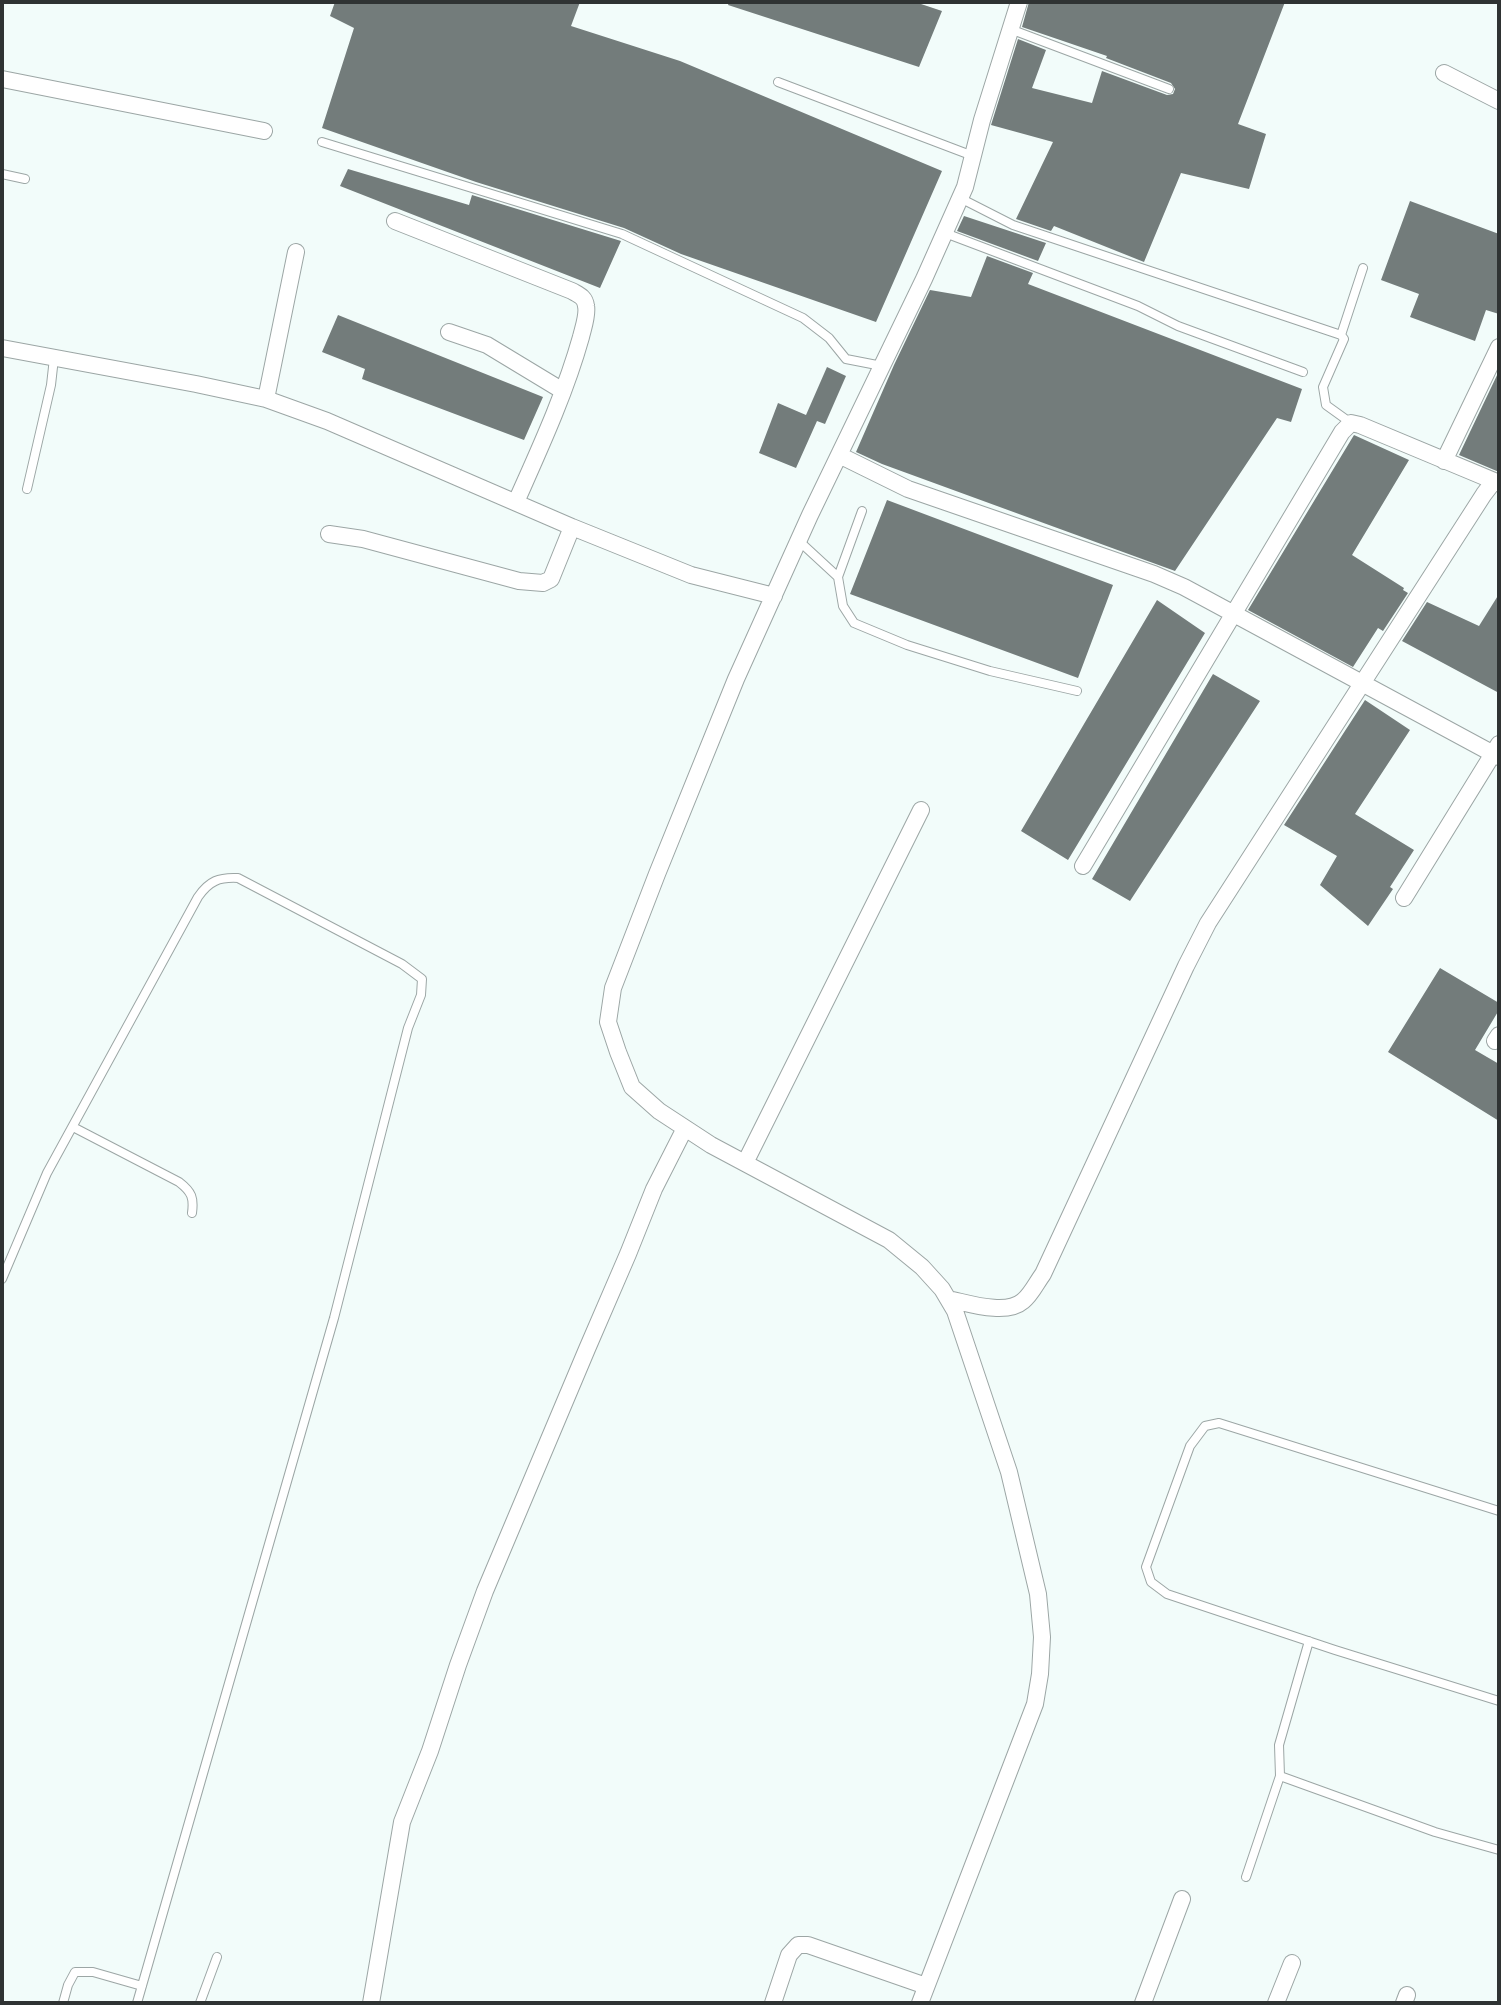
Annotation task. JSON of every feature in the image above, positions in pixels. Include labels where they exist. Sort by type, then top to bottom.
[{"type":"street","points":[[920,2003],[1035,1704],[1041,1650],[1038,1594],[1009,1472],[955,1311],[922,1267],[889,1241],[711,1145],[659,1111],[632,1087],[608,1022],[613,988],[716,729],[798,541],[965,187],[982,120],[1019,2]]},
{"type":"street","points":[[1444,73],[1499,101]]},
{"type":"street","points":[[2,79],[264,131]]},
{"type":"street","points":[[395,221],[583,297],[587,307],[585,320],[572,366],[546,436],[516,502]]},
{"type":"street","points":[[263,399],[296,252]]},
{"type":"street","points":[[449,332],[488,345],[563,391]]},
{"type":"street","points":[[1444,461],[1499,347]]},
{"type":"street","points":[[2,348],[263,399],[327,421],[572,527],[691,575],[774,596]]},
{"type":"street","points":[[948,1299],[979,1306],[1009,1308],[1023,1301],[1043,1274],[1208,923],[1484,494],[1497,482],[1351,423],[1342,432],[1233,612],[1083,866]]},
{"type":"street","points":[[839,455],[908,489],[1154,574],[1184,587],[1362,683],[1497,751],[1404,898]]},
{"type":"street","points":[[329,534],[363,539],[519,582],[543,583],[551,579],[572,527]]},
{"type":"street","points":[[745,1163],[922,810]]},
{"type":"street","points":[[371,2003],[402,1822],[458,1665],[485,1591],[654,1189],[685,1128]]},
{"type":"street","points":[[1143,2003],[1182,1899]]},
{"type":"street","points":[[773,2003],[789,1955],[798,1945],[808,1945],[926,1986]]},
{"type":"street","points":[[1276,2003],[1292,1963]]},
{"type":"lane","points":[[1010,29],[1169,89]]},
{"type":"lane","points":[[778,82],[973,156]]},
{"type":"lane","points":[[322,142],[622,234],[803,318],[829,338],[846,359],[882,366]]},
{"type":"lane","points":[[2,174],[25,179]]},
{"type":"lane","points":[[960,198],[1013,225],[1341,335],[1344,339],[1323,387],[1326,405],[1351,423]]},
{"type":"lane","points":[[945,233],[1138,306],[1178,326],[1303,372]]},
{"type":"lane","points":[[1341,335],[1363,268]]},
{"type":"lane","points":[[27,489],[51,385],[54,358]]},
{"type":"lane","points":[[862,511],[838,577],[843,606],[854,623],[907,645],[990,671],[1077,691]]},
{"type":"lane","points":[[798,541],[838,577]]},
{"type":"lane","points":[[2,1279],[47,1173],[198,897],[212,881],[222,877],[238,878],[402,964],[422,979],[421,995],[408,1028],[334,1318],[137,2003]]},
{"type":"lane","points":[[73,1127],[179,1182],[190,1190],[194,1200],[192,1213]]},
{"type":"lane","points":[[1499,1511],[1219,1423],[1205,1426],[1190,1446],[1146,1567],[1151,1582],[1167,1594],[1499,1701]]},
{"type":"lane","points":[[1246,1877],[1280,1776],[1279,1745],[1309,1641]]},
{"type":"lane","points":[[1280,1776],[1435,1832],[1499,1850]]},
{"type":"lane","points":[[200,2003],[217,1957]]},
{"type":"lane","points":[[64,2003],[68,1985],[75,1972],[93,1972],[142,1986]]},
{"type":"building","points":[[335,2],[580,2],[571,26],[680,61],[942,171],[876,322],[681,254],[624,228],[476,182],[322,128],[354,28],[330,16]]},
{"type":"building","points":[[729,2],[915,2],[942,11],[919,67],[728,5]]},
{"type":"building","points":[[1029,2],[1285,2],[1238,124],[1266,134],[1249,189],[1181,173],[1144,262],[1054,226],[1051,231],[1016,219],[1053,142],[991,125],[1018,39],[1046,50],[1032,88],[1092,103],[1102,71],[1167,95],[1173,94],[1175,89],[1171,83],[1106,58],[1107,56],[1022,27]]},
{"type":"building","points":[[348,169],[469,205],[472,195],[621,241],[600,288],[340,186]]},
{"type":"building","points":[[1410,201],[1499,234],[1499,314],[1486,310],[1475,341],[1410,317],[1419,294],[1381,280]]},
{"type":"building","points":[[964,216],[1046,243],[1038,261],[957,231]]},
{"type":"building","points":[[987,256],[1033,273],[1028,284],[1302,389],[1291,422],[1277,418],[1175,571],[882,464],[856,452],[930,290],[971,297]]},
{"type":"building","points":[[338,315],[543,397],[524,440],[362,379],[365,369],[322,352]]},
{"type":"building","points":[[827,367],[846,376],[825,424],[817,421],[796,468],[759,453],[778,403],[806,415]]},
{"type":"building","points":[[1499,371],[1499,472],[1459,455]]},
{"type":"building","points":[[1354,435],[1409,460],[1352,555],[1408,593],[1383,631],[1378,628],[1353,667],[1248,610]]},
{"type":"building","points":[[887,500],[1113,585],[1078,678],[850,594]]},
{"type":"building","points":[[1499,594],[1499,693],[1402,641],[1427,602],[1479,626]]},
{"type":"building","points":[[1157,600],[1205,633],[1068,860],[1021,831]]},
{"type":"building","points":[[1213,674],[1260,701],[1130,901],[1092,879]]},
{"type":"building","points":[[1365,700],[1410,730],[1355,814],[1414,850],[1390,887],[1393,889],[1368,926],[1320,885],[1337,856],[1284,825]]},
{"type":"building","points":[[1440,968],[1499,1003],[1499,1010],[1475,1050],[1499,1064],[1499,1121],[1388,1052]]}]
